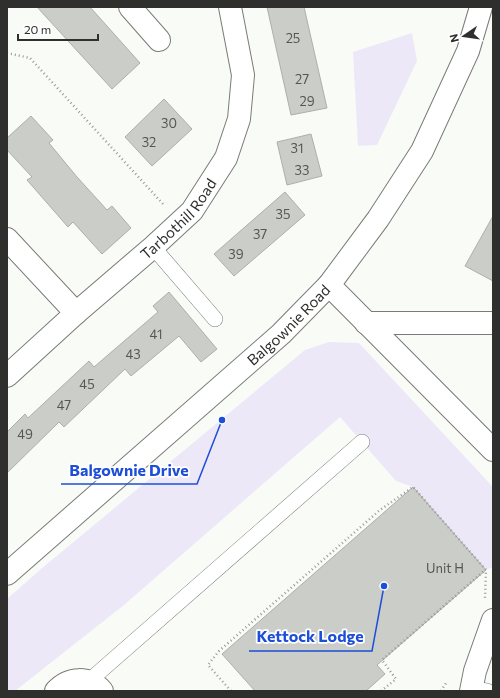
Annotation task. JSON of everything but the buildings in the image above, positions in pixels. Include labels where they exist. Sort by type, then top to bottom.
[{"type":"street","points":[[130,7],[160,40]]},
{"type":"street","name":"Tarbothill Road","points":[[7,376],[180,222],[192,210],[226,158],[240,119],[243,75],[230,7]]},
{"type":"street","name":"Balgownie Road","points":[[7,574],[281,334],[329,285],[378,219],[422,151],[468,51],[481,7]]},
{"type":"street","points":[[7,239],[76,314]]},
{"type":"street","points":[[329,285],[493,450]]},
{"type":"street","points":[[366,323],[493,323]]},
{"type":"street","points":[[476,690],[475,672],[493,620]]},
{"type":"street","points":[[56,691],[63,684],[71,681],[80,680],[95,686]]},
{"type":"lane","points":[[153,247],[215,319]]},
{"type":"lane","points":[[95,686],[362,442]]},
{"type":"path","points":[[7,53],[30,58],[180,222]]},
{"type":"path","points":[[231,691],[208,666],[219,651],[380,510],[413,487],[486,570],[485,600]]},
{"type":"path","points":[[381,691],[396,679],[382,660],[486,570]]},
{"type":"shaded area","points":[[412,33],[417,61],[377,145],[358,146],[353,52]]},
{"type":"shaded area","points":[[329,342],[359,343],[493,487],[493,567],[486,570],[413,487],[396,481],[340,417],[124,605],[15,691],[7,691],[7,599],[41,569],[305,350]]},
{"type":"place","name":"Balgownie Drive","points":[[222,420]]},
{"type":"place","name":"Kettock Lodge","points":[[384,586]]}]
